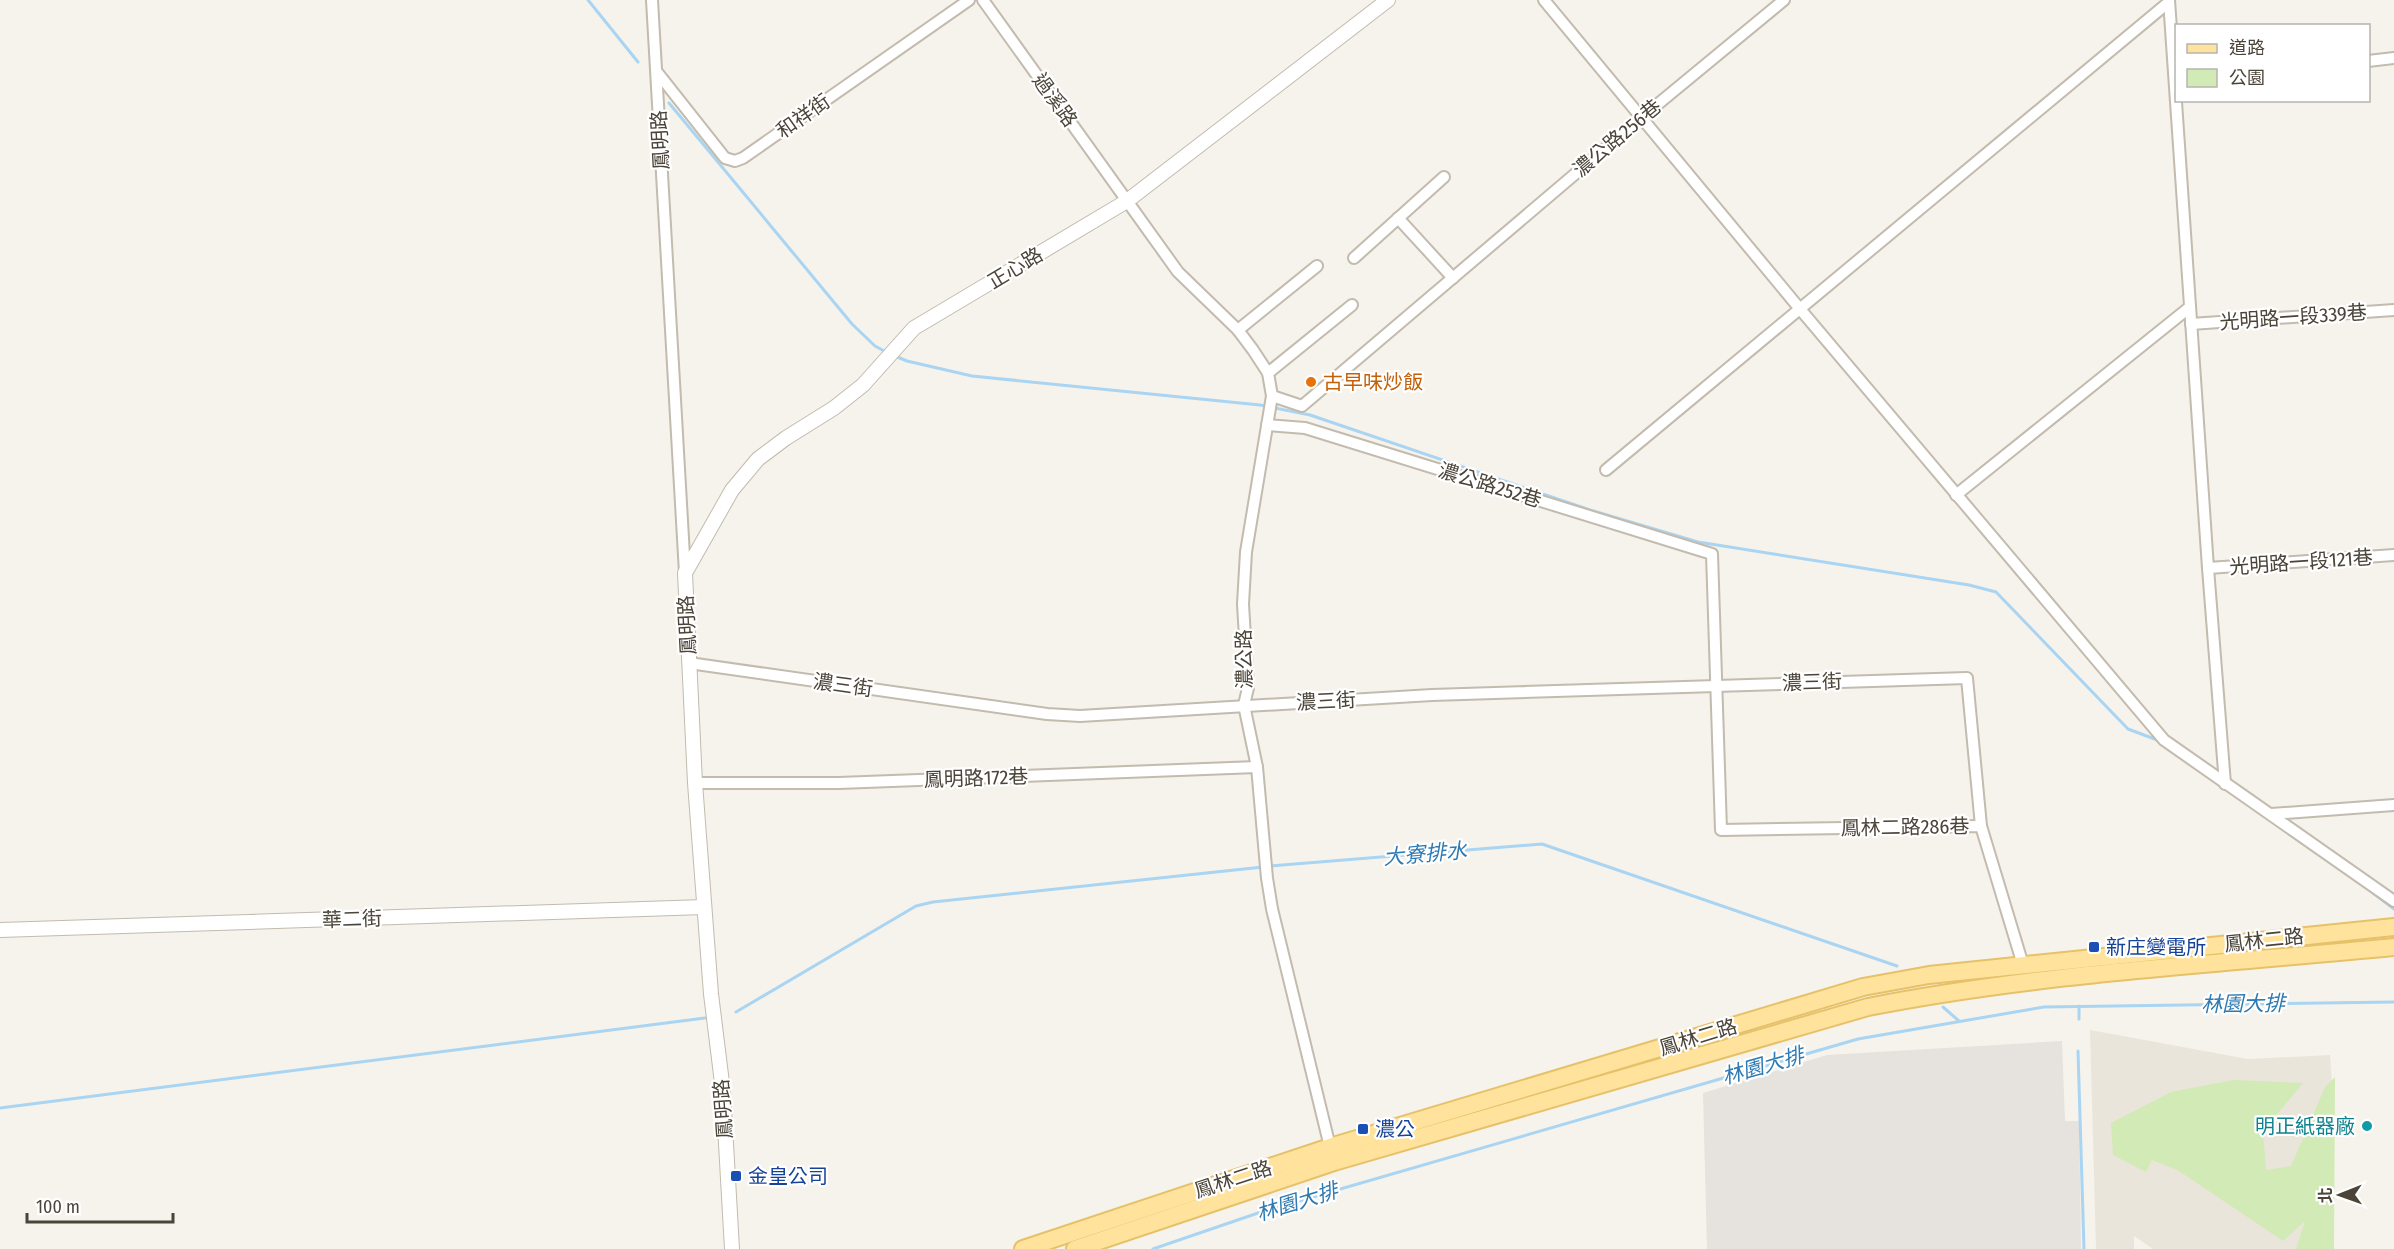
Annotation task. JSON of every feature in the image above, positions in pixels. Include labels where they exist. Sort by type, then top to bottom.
[{"type":"main road","name":"鳳林二路","points":[[1023,1249],[1332,1155],[1863,987],[1929,975],[2394,927]]},
{"type":"main road","name":"鳳林二路","points":[[1075,1249],[1332,1155],[1868,1007],[1935,994],[2026,982],[2394,947]]},
{"type":"street","name":"鳳明路","points":[[652,0],[695,783],[711,994],[723,1091],[732,1249]]},
{"type":"street","name":"和祥街","points":[[657,72],[725,158],[735,160],[743,158],[969,0]]},
{"type":"street","name":"過溪路","points":[[983,0],[1126,201]]},
{"type":"street","name":"正心路","points":[[685,573],[732,490],[758,459],[786,438],[834,408],[863,385],[914,328],[1126,201],[1388,0]]},
{"type":"street","points":[[1544,0],[1800,309],[2164,740],[2394,901]]},
{"type":"street","name":"濃公路256巷","points":[[1271,404],[1302,406],[1641,118],[1784,0]]},
{"type":"street","points":[[2169,1],[2175,76]]},
{"type":"street","points":[[1606,471],[2169,1]]},
{"type":"street","points":[[2370,60],[2394,58]]},
{"type":"street","points":[[2177,102],[2225,784]]},
{"type":"street","points":[[1354,258],[1444,177]]},
{"type":"street","name":"濃公路","points":[[1126,201],[1178,272],[1238,330],[1268,373],[1271,404],[1243,574],[1245,667],[1248,688],[1244,705],[1257,767],[1272,909],[1332,1155]]},
{"type":"street","points":[[1398,218],[1453,278]]},
{"type":"street","points":[[1238,330],[1317,266]]},
{"type":"street","points":[[1268,373],[1352,305]]},
{"type":"street","points":[[1956,495],[2190,307]]},
{"type":"street","name":"光明路一段339巷","points":[[2191,324],[2394,310]]},
{"type":"street","name":"濃公路252巷","points":[[1267,425],[1305,428],[1712,554],[1716,685]]},
{"type":"street","name":"光明路一段121巷","points":[[2208,568],[2394,555]]},
{"type":"street","name":"濃三街","points":[[689,663],[1047,714],[1080,716],[1432,695],[1966,678],[1981,826]]},
{"type":"street","name":"鳳林二路286巷","points":[[1716,685],[1721,830],[1981,826],[2023,965]]},
{"type":"street","name":"鳳明路172巷","points":[[695,783],[839,783],[1257,767]]},
{"type":"street","points":[[2271,814],[2394,805]]},
{"type":"street","name":"華二街","points":[[0,930],[704,907]]},
{"type":"shaded area","points":[[2090,1030],[2248,1059],[2330,1055],[2334,1115],[2308,1249],[2153,1249],[2134,1236],[2134,1249],[2096,1249]]},
{"type":"shaded area","points":[[2062,1041],[2065,1121],[2079,1121],[2081,1249],[1707,1249],[1703,1093],[1827,1055]]},
{"type":"green space","points":[[2335,1077],[2334,1249],[2296,1249],[2305,1221],[2283,1241],[2179,1171],[2152,1160],[2146,1172],[2113,1155],[2111,1123],[2171,1092],[2233,1080],[2303,1083],[2263,1131],[2266,1170],[2291,1166],[2325,1087]]},
{"type":"waterway","points":[[588,0],[638,62]]},
{"type":"waterway","points":[[669,103],[852,324],[875,346],[886,352]]},
{"type":"waterway","points":[[895,356],[907,361],[972,376],[1260,405],[1310,415],[1590,510],[1698,542],[1969,585],[1996,592],[2128,729],[2160,741]]},
{"type":"waterway","name":"大寮排水","points":[[1269,866],[1542,844],[1897,966]]},
{"type":"waterway","name":"大寮排水","points":[[736,1012],[916,906],[933,902],[1263,867]]},
{"type":"waterway","points":[[2373,893],[2394,909]]},
{"type":"waterway","name":"林園大排","points":[[1153,1249],[1261,1212],[1858,1039],[2044,1007],[2394,1002]]},
{"type":"waterway","points":[[2079,1006],[2079,1019]]},
{"type":"waterway","points":[[1943,1007],[1959,1021]]},
{"type":"waterway","points":[[0,1108],[705,1018]]},
{"type":"waterway","points":[[2078,1051],[2084,1249]]},
{"type":"place","name":"古早味炒飯","points":[[1311,382]]},
{"type":"place","name":"新庄變電所","points":[[2094,947]]},
{"type":"place","name":"明正紙器廠","points":[[2367,1126]]},
{"type":"place","name":"濃公","points":[[1363,1129]]},
{"type":"place","name":"金皇公司","points":[[736,1176]]}]
